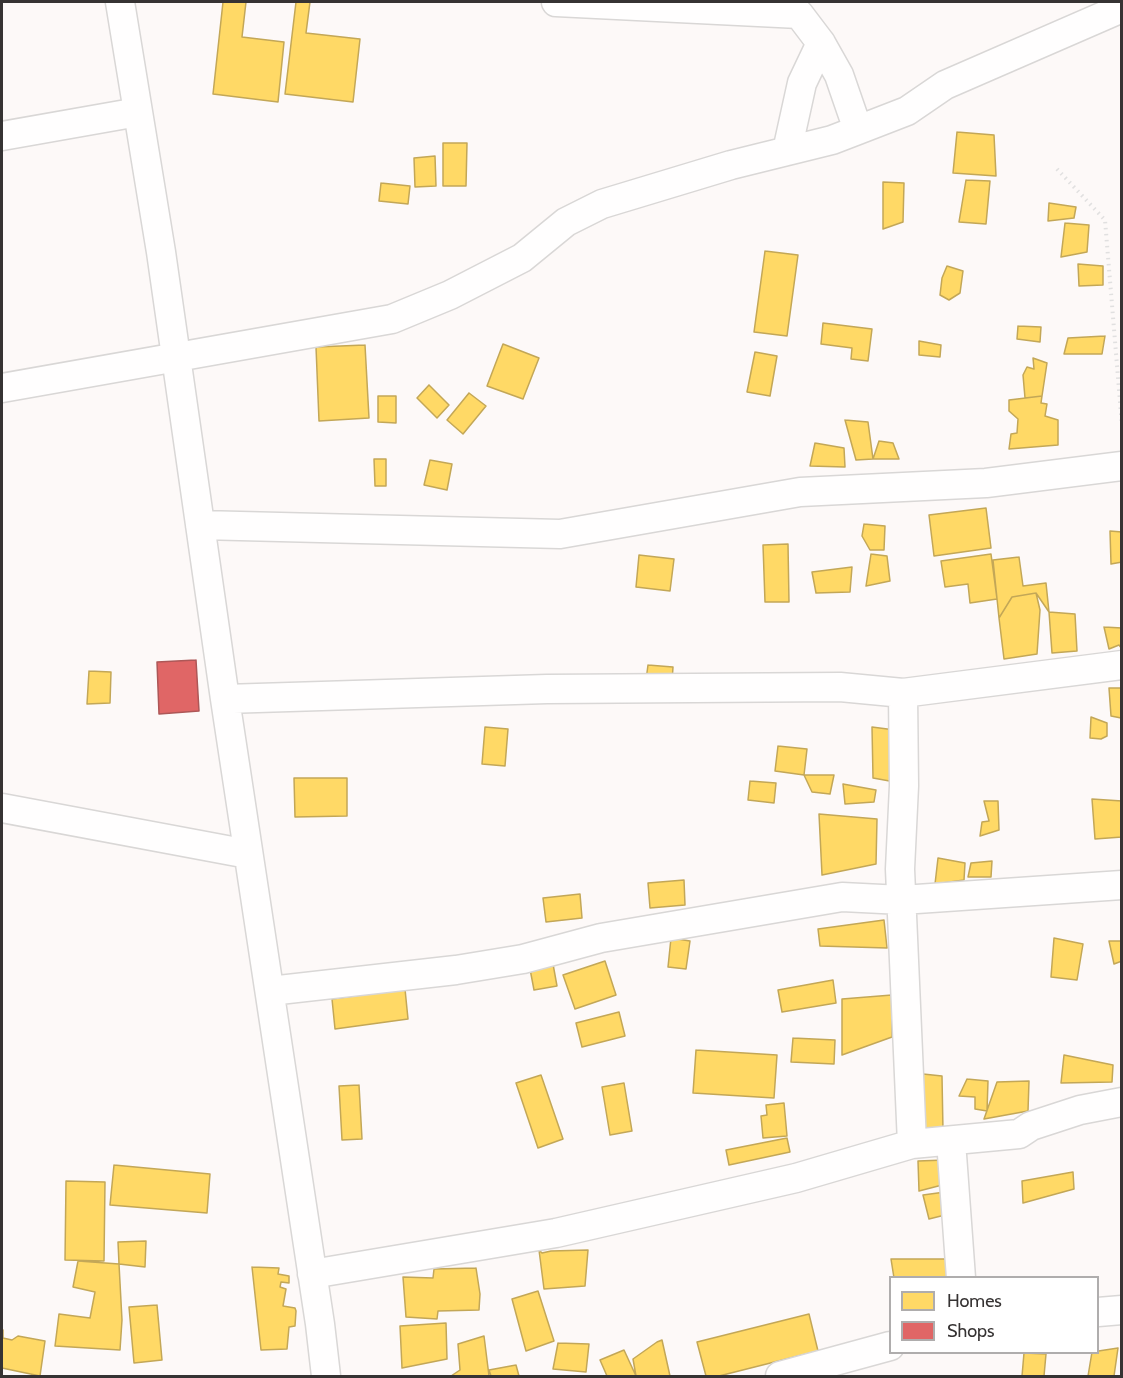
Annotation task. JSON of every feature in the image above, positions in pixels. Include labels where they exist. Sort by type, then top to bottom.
[{"type":"street","points":[[120,2],[162,252],[225,699],[326,1377]]},
{"type":"street","points":[[555,2],[799,14],[821,43],[839,75],[858,130]]},
{"type":"street","points":[[2,388],[392,319],[450,295],[522,258],[566,222],[602,204],[731,165],[832,140],[907,111],[945,85],[1122,8]]},
{"type":"street","points":[[786,151],[802,82],[821,43]]},
{"type":"street","points":[[2,136],[138,112]]},
{"type":"street","points":[[200,525],[560,534],[800,492],[986,483],[1122,466]]},
{"type":"street","points":[[225,699],[594,688],[840,687],[903,693],[1122,665]]},
{"type":"street","points":[[903,693],[904,786],[900,869],[912,1144]]},
{"type":"street","points":[[2,808],[248,854]]},
{"type":"street","points":[[270,991],[456,970],[512,961],[601,938],[842,897],[902,900],[1122,885]]},
{"type":"street","points":[[312,1274],[556,1233],[796,1178],[912,1144],[1019,1134],[1031,1126],[1080,1110],[1122,1102]]},
{"type":"street","points":[[951,1141],[961,1276]]},
{"type":"street","points":[[1099,1312],[1122,1310]]},
{"type":"street","points":[[780,1377],[889,1347]]},
{"type":"path","points":[[1057,169],[1105,220],[1122,426]]},
{"type":"building: Homes","points":[[223,2],[246,2],[242,37],[284,42],[278,102],[213,94]]},
{"type":"building: Homes","points":[[296,2],[310,2],[306,33],[360,39],[353,102],[285,94]]},
{"type":"building: Homes","points":[[957,132],[994,135],[996,176],[953,173]]},
{"type":"building: Homes","points":[[443,143],[467,143],[466,186],[443,186]]},
{"type":"building: Homes","points":[[435,156],[436,186],[415,187],[414,158]]},
{"type":"building: Homes","points":[[966,180],[990,181],[986,224],[959,222]]},
{"type":"building: Homes","points":[[883,182],[904,183],[903,222],[883,229]]},
{"type":"building: Homes","points":[[381,183],[410,186],[408,204],[379,201]]},
{"type":"building: Homes","points":[[1049,203],[1076,207],[1074,218],[1048,221]]},
{"type":"building: Homes","points":[[1065,223],[1089,225],[1087,252],[1061,257]]},
{"type":"building: Homes","points":[[765,251],[798,255],[787,336],[754,332]]},
{"type":"building: Homes","points":[[1078,264],[1103,266],[1103,285],[1079,286]]},
{"type":"building: Homes","points":[[947,266],[963,271],[960,293],[949,300],[940,295],[942,278]]},
{"type":"building: Homes","points":[[823,323],[872,329],[868,361],[851,359],[852,348],[821,344]]},
{"type":"building: Homes","points":[[1018,326],[1041,327],[1040,342],[1017,339]]},
{"type":"building: Homes","points":[[1105,336],[1102,354],[1064,354],[1068,338]]},
{"type":"building: Homes","points":[[919,341],[941,345],[940,357],[919,355]]},
{"type":"building: Homes","points":[[503,344],[539,358],[523,399],[487,386]]},
{"type":"building: Homes","points":[[365,345],[369,418],[319,421],[316,347]]},
{"type":"building: Homes","points":[[755,352],[777,356],[770,396],[747,392]]},
{"type":"building: Homes","points":[[1033,358],[1047,363],[1042,396],[1025,398],[1023,375],[1027,367],[1034,369]]},
{"type":"building: Homes","points":[[429,385],[449,405],[437,418],[417,398]]},
{"type":"building: Homes","points":[[469,393],[486,406],[463,434],[447,420]]},
{"type":"building: Homes","points":[[378,396],[396,396],[396,423],[378,422]]},
{"type":"building: Homes","points":[[1042,396],[1041,403],[1047,404],[1045,416],[1058,420],[1058,445],[1009,449],[1011,434],[1017,433],[1018,419],[1009,411],[1009,400]]},
{"type":"building: Homes","points":[[845,420],[868,422],[873,459],[856,460]]},
{"type":"building: Homes","points":[[879,441],[893,443],[899,459],[873,459]]},
{"type":"building: Homes","points":[[815,443],[844,448],[845,467],[810,466]]},
{"type":"building: Homes","points":[[374,459],[386,459],[386,486],[375,486]]},
{"type":"building: Homes","points":[[430,460],[452,464],[447,490],[424,485]]},
{"type":"building: Homes","points":[[986,508],[991,548],[934,556],[929,515]]},
{"type":"building: Homes","points":[[864,524],[885,526],[884,550],[870,550],[862,536]]},
{"type":"building: Homes","points":[[1110,531],[1122,532],[1122,562],[1111,564]]},
{"type":"building: Homes","points":[[788,544],[789,602],[765,602],[763,545]]},
{"type":"building: Homes","points":[[871,554],[887,556],[890,581],[866,586]]},
{"type":"building: Homes","points":[[991,554],[997,599],[970,603],[968,584],[945,587],[941,561]]},
{"type":"building: Homes","points":[[639,555],[674,559],[670,591],[636,587]]},
{"type":"building: Homes","points":[[1019,557],[1023,586],[1046,583],[1049,612],[1036,593],[1012,597],[999,618],[993,560]]},
{"type":"building: Homes","points":[[852,567],[850,592],[816,593],[812,572]]},
{"type":"building: Homes","points":[[1036,593],[1040,610],[1037,654],[1004,659],[999,618],[1012,597]]},
{"type":"building: Homes","points":[[1049,612],[1075,614],[1077,651],[1052,653]]},
{"type":"building: Homes","points":[[1104,627],[1122,628],[1122,649],[1119,645],[1109,649]]},
{"type":"building: Homes","points":[[648,665],[673,667],[672,682],[646,680]]},
{"type":"building: Homes","points":[[89,671],[111,672],[110,703],[87,704]]},
{"type":"building: Homes","points":[[1109,688],[1122,688],[1121,718],[1111,716]]},
{"type":"building: Homes","points":[[1091,717],[1107,723],[1107,736],[1101,739],[1090,738]]},
{"type":"building: Homes","points":[[485,727],[508,729],[505,766],[482,764]]},
{"type":"building: Homes","points":[[872,727],[895,730],[895,782],[873,778]]},
{"type":"building: Homes","points":[[778,746],[807,749],[804,775],[775,771]]},
{"type":"building: Homes","points":[[804,775],[834,775],[830,794],[812,792]]},
{"type":"building: Homes","points":[[294,778],[347,778],[347,816],[295,817]]},
{"type":"building: Homes","points":[[750,781],[776,783],[774,803],[748,800]]},
{"type":"building: Homes","points":[[843,784],[876,790],[874,802],[845,804]]},
{"type":"building: Homes","points":[[1092,799],[1122,801],[1122,837],[1095,839]]},
{"type":"building: Homes","points":[[984,801],[998,801],[999,830],[980,836],[982,822],[989,821]]},
{"type":"building: Homes","points":[[819,814],[877,819],[876,864],[822,875]]},
{"type":"building: Homes","points":[[938,858],[965,863],[964,880],[935,884]]},
{"type":"building: Homes","points":[[992,861],[991,877],[968,877],[971,863]]},
{"type":"building: Homes","points":[[684,880],[685,905],[650,908],[648,883]]},
{"type":"building: Homes","points":[[580,894],[582,918],[546,922],[543,898]]},
{"type":"building: Homes","points":[[884,920],[887,948],[820,946],[818,929]]},
{"type":"building: Homes","points":[[671,938],[690,941],[686,969],[668,967]]},
{"type":"building: Homes","points":[[1054,938],[1083,944],[1077,980],[1051,977]]},
{"type":"building: Homes","points":[[1109,941],[1122,941],[1122,961],[1114,964]]},
{"type":"building: Homes","points":[[605,961],[616,995],[575,1009],[563,975]]},
{"type":"building: Homes","points":[[553,964],[557,986],[534,990],[530,969]]},
{"type":"building: Homes","points":[[833,980],[836,1003],[782,1012],[778,990]]},
{"type":"building: Homes","points":[[405,989],[408,1019],[335,1029],[332,999]]},
{"type":"building: Homes","points":[[892,995],[892,1037],[842,1055],[842,999]]},
{"type":"building: Homes","points":[[619,1012],[625,1036],[582,1047],[576,1023]]},
{"type":"building: Homes","points":[[793,1038],[835,1040],[834,1064],[791,1062]]},
{"type":"building: Homes","points":[[696,1050],[777,1055],[774,1098],[693,1093]]},
{"type":"building: Homes","points":[[1064,1055],[1113,1065],[1112,1082],[1061,1083]]},
{"type":"building: Homes","points":[[923,1074],[942,1076],[943,1131],[918,1130]]},
{"type":"building: Homes","points":[[541,1075],[563,1139],[538,1148],[516,1083]]},
{"type":"building: Homes","points":[[967,1079],[988,1081],[987,1111],[975,1109],[975,1097],[959,1096]]},
{"type":"building: Homes","points":[[1029,1081],[1028,1111],[984,1119],[997,1082]]},
{"type":"building: Homes","points":[[624,1083],[632,1131],[610,1135],[602,1087]]},
{"type":"building: Homes","points":[[359,1085],[362,1139],[342,1140],[339,1086]]},
{"type":"building: Homes","points":[[784,1103],[787,1136],[763,1138],[761,1116],[767,1115],[766,1105]]},
{"type":"building: Homes","points":[[787,1138],[790,1152],[729,1165],[726,1150]]},
{"type":"building: Homes","points":[[945,1160],[946,1184],[919,1191],[918,1161]]},
{"type":"building: Homes","points":[[114,1165],[210,1174],[207,1213],[110,1205]]},
{"type":"building: Homes","points":[[1073,1172],[1074,1189],[1023,1203],[1022,1181]]},
{"type":"building: Homes","points":[[66,1181],[105,1182],[104,1261],[65,1260]]},
{"type":"building: Homes","points":[[945,1192],[945,1215],[929,1219],[923,1195]]},
{"type":"building: Homes","points":[[146,1241],[145,1267],[119,1264],[118,1242]]},
{"type":"building: Homes","points":[[539,1250],[542,1253],[588,1250],[585,1286],[544,1289]]},
{"type":"building: Homes","points":[[891,1259],[946,1259],[948,1276],[894,1276]]},
{"type":"building: Homes","points":[[78,1261],[119,1264],[122,1320],[120,1350],[55,1346],[59,1314],[90,1318],[95,1292],[73,1287]]},
{"type":"building: Homes","points":[[252,1267],[279,1268],[278,1274],[289,1276],[289,1283],[281,1282],[280,1287],[286,1289],[283,1306],[295,1308],[296,1311],[295,1326],[289,1327],[287,1349],[261,1350]]},
{"type":"building: Homes","points":[[476,1268],[480,1294],[479,1310],[438,1311],[437,1319],[406,1317],[403,1277],[433,1278],[434,1269]]},
{"type":"building: Homes","points":[[538,1291],[554,1341],[526,1351],[512,1299]]},
{"type":"building: Homes","points":[[157,1305],[162,1360],[134,1363],[129,1307]]},
{"type":"building: Homes","points":[[809,1314],[818,1351],[719,1376],[706,1376],[697,1342]]},
{"type":"building: Homes","points":[[446,1323],[447,1359],[402,1368],[400,1326]]},
{"type":"building: Homes","points":[[2,1329],[3,1338],[12,1340],[18,1336],[45,1341],[40,1376],[2,1368]]},
{"type":"building: Homes","points":[[484,1336],[489,1376],[451,1376],[460,1370],[458,1344]]},
{"type":"building: Homes","points":[[662,1340],[670,1376],[636,1376],[633,1359]]},
{"type":"building: Homes","points":[[558,1343],[589,1344],[586,1372],[553,1369]]},
{"type":"building: Homes","points":[[1118,1348],[1114,1376],[1088,1376],[1092,1354],[1099,1354],[1099,1351]]},
{"type":"building: Homes","points":[[624,1350],[636,1376],[607,1376],[600,1360]]},
{"type":"building: Homes","points":[[1024,1354],[1046,1354],[1044,1376],[1022,1376]]},
{"type":"building: Homes","points":[[516,1365],[519,1376],[491,1376],[489,1370]]},
{"type":"building: Shops","points":[[196,660],[199,711],[159,714],[157,662]]}]
